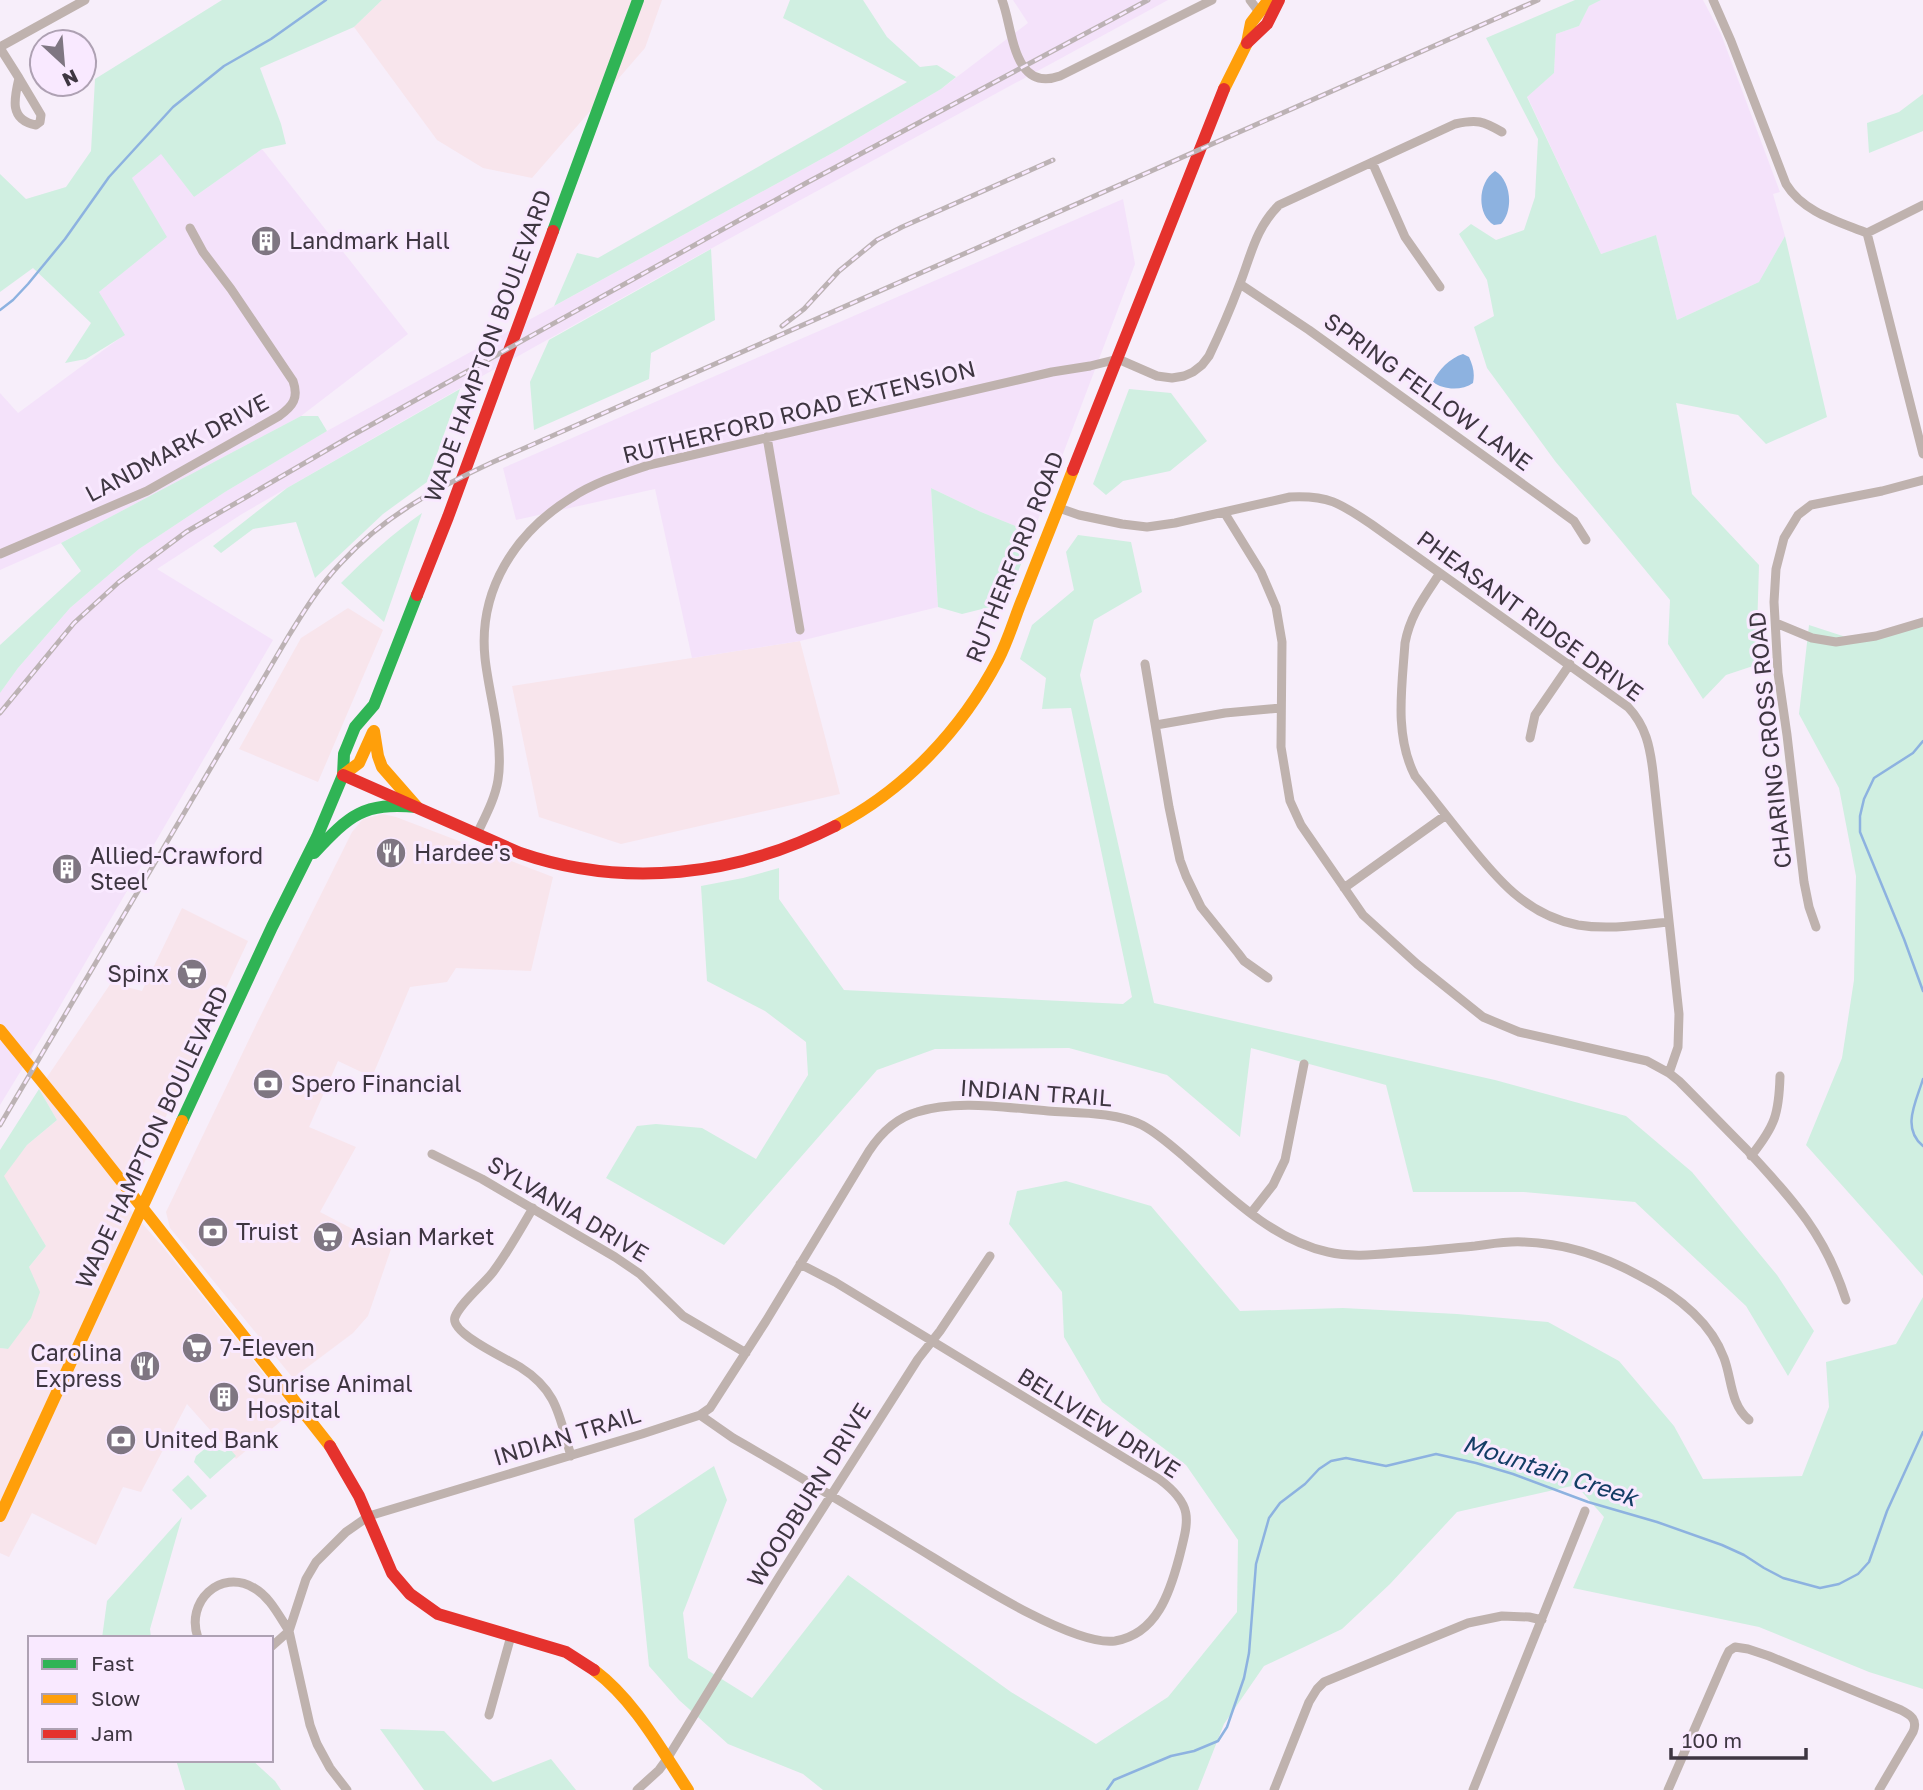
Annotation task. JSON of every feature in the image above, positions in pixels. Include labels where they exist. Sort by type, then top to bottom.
[{"type":"street","points":[[19,78],[14,97],[17,113],[24,121],[36,125],[41,116],[19,78],[0,48],[85,0]]},
{"type":"street","name":"WADE HAMPTON BOULEVARD","points":[[0,1516],[303,864],[343,775],[345,754],[355,727],[374,705],[448,517],[638,0]]},
{"type":"street","points":[[1002,0],[1019,62],[1028,72],[1046,79],[1060,76],[1212,0]]},
{"type":"street","points":[[1250,0],[1259,12]]},
{"type":"street","name":"RUTHERFORD ROAD","points":[[343,775],[519,853],[573,867],[624,874],[707,870],[748,862],[805,842],[879,800],[908,776],[952,730],[982,688],[1007,640],[1221,96],[1247,43],[1251,23],[1267,2],[1278,0],[1267,27],[1247,43]]},
{"type":"street","points":[[1713,0],[1791,193],[1829,218],[1867,233],[1923,205]]},
{"type":"street","points":[[1118,359],[1157,376],[1172,378],[1184,376],[1202,365],[1209,356],[1240,284],[1256,238],[1266,218],[1279,205],[1455,124],[1471,120],[1485,122],[1502,132]]},
{"type":"street","points":[[1373,162],[1405,237],[1440,287]]},
{"type":"street","name":"LANDMARK DRIVE","points":[[0,554],[146,491],[279,416],[292,406],[296,391],[293,381],[203,252],[190,228]]},
{"type":"street","points":[[1867,233],[1923,454]]},
{"type":"street","name":"SPRING FELLOW LANE","points":[[1240,284],[1320,338],[1574,521],[1586,540]]},
{"type":"street","name":"RUTHERFORD ROAD EXTENSION","points":[[477,834],[494,796],[499,766],[485,657],[485,622],[494,585],[513,550],[550,512],[599,483],[649,465],[1118,359]]},
{"type":"street","points":[[767,438],[800,631]]},
{"type":"street","name":"CHARING CROSS ROAD","points":[[1816,927],[1804,882],[1778,673],[1774,586],[1778,560],[1784,538],[1798,514],[1807,507],[1819,502],[1882,491],[1923,480]]},
{"type":"street","name":"PHEASANT RIDGE DRIVE","points":[[1059,508],[1122,524],[1147,527],[1290,497],[1329,499],[1345,506],[1628,706],[1647,736],[1653,772],[1680,1031],[1678,1047],[1669,1073]]},
{"type":"street","points":[[1224,512],[1261,572],[1276,607],[1282,642],[1281,747],[1290,801],[1301,825],[1363,915],[1417,964],[1483,1017],[1519,1032],[1647,1061],[1669,1073],[1794,1201],[1815,1230],[1832,1263],[1846,1300]]},
{"type":"street","points":[[1440,573],[1413,614],[1405,651],[1401,721],[1403,744],[1415,776],[1497,879],[1518,898],[1540,912],[1570,923],[1590,926],[1669,922]]},
{"type":"street","points":[[1776,623],[1812,638],[1836,642],[1876,636],[1923,622]]},
{"type":"street","points":[[1145,664],[1169,807],[1186,876],[1202,906],[1244,961],[1268,978]]},
{"type":"street","points":[[1530,738],[1535,715],[1570,664]]},
{"type":"street","name":"WADE HAMPTON BOULEVARD","points":[[343,775],[359,762],[374,731],[374,705]]},
{"type":"street","points":[[1156,725],[1225,713],[1280,708]]},
{"type":"street","points":[[374,731],[382,767],[417,807]]},
{"type":"street","points":[[303,864],[343,823],[360,811],[372,806],[391,804],[417,807]]},
{"type":"street","points":[[1344,888],[1446,815]]},
{"type":"street","points":[[0,1030],[326,1440],[351,1480],[389,1569],[403,1588],[438,1614],[566,1652],[600,1672],[622,1695],[688,1790]]},
{"type":"street","points":[[1251,1213],[1273,1185],[1285,1160],[1304,1064]]},
{"type":"street","points":[[1751,1156],[1765,1139],[1777,1114],[1780,1076]]},
{"type":"street","name":"INDIAN TRAIL","points":[[289,1631],[306,1579],[316,1563],[346,1532],[369,1517],[700,1415],[715,1404],[879,1137],[891,1125],[910,1114],[938,1107],[989,1107],[1131,1120],[1154,1133],[1266,1224],[1295,1240],[1335,1254],[1396,1253],[1519,1241],[1566,1247],[1612,1262],[1666,1291],[1706,1326],[1724,1357],[1735,1401],[1741,1413],[1749,1420]]},
{"type":"street","name":"SYLVANIA DRIVE","points":[[432,1154],[482,1179],[615,1257],[640,1274],[684,1316],[746,1353]]},
{"type":"street","points":[[533,1208],[492,1274],[454,1320],[467,1336],[543,1384],[555,1405],[572,1456]]},
{"type":"street","name":"WOODBURN DRIVE","points":[[636,1790],[659,1770],[667,1759],[918,1359],[990,1256]]},
{"type":"street","name":"BELLVIEW DRIVE","points":[[700,1415],[733,1438],[1004,1598],[1036,1616],[1086,1638],[1107,1642],[1125,1639],[1146,1626],[1161,1608],[1172,1583],[1186,1522],[1186,1511],[1179,1495],[1159,1479],[835,1282],[800,1264]]},
{"type":"street","points":[[1473,1790],[1585,1511]]},
{"type":"street","points":[[198,1636],[194,1620],[201,1600],[212,1589],[233,1582],[246,1584],[261,1592],[289,1631],[307,1713],[317,1744],[330,1768],[347,1790]]},
{"type":"street","points":[[1274,1790],[1309,1702],[1324,1682],[1468,1623],[1502,1616],[1542,1620]]},
{"type":"street","points":[[273,1645],[289,1631]]},
{"type":"street","points":[[489,1716],[511,1636]]},
{"type":"street","points":[[1668,1790],[1725,1658],[1735,1647],[1769,1656],[1901,1710],[1913,1718],[1913,1732],[1879,1790]]},
{"type":"shaded area","points":[[382,0],[662,0],[645,48],[532,178],[483,168],[437,140],[354,27]]},
{"type":"shaded area","points":[[1013,0],[1168,0],[450,394],[242,514],[157,569],[273,640],[0,1105],[0,693],[70,608],[139,549],[225,492],[327,431],[836,151],[941,89],[1028,23]]},
{"type":"shaded area","points":[[1601,0],[1703,0],[1721,34],[1780,192],[1773,194],[1785,236],[1759,282],[1677,320],[1656,235],[1601,254],[1527,96],[1554,73],[1556,34],[1579,26],[1589,6]]},
{"type":"shaded area","points":[[262,149],[408,334],[301,416],[61,543],[0,570],[0,393],[18,413],[124,335],[99,292],[166,237],[132,178],[161,153],[194,197]]},
{"type":"shaded area","points":[[1123,199],[1135,264],[1033,533],[931,488],[938,607],[800,641],[692,658],[655,489],[516,520],[503,468]]},
{"type":"shaded area","points":[[348,608],[383,630],[318,782],[239,749],[301,638]]},
{"type":"shaded area","points":[[800,641],[840,794],[621,844],[539,817],[512,686]]},
{"type":"shaded area","points":[[383,814],[553,877],[531,971],[456,968],[447,982],[410,987],[372,1077],[338,1061],[309,1127],[356,1147],[320,1212],[391,1249],[368,1316],[353,1333],[293,1378],[170,1228],[166,1212],[352,832],[363,819]]},
{"type":"shaded area","points":[[182,908],[248,941],[125,1204],[163,1247],[293,1411],[236,1459],[187,1404],[141,1492],[123,1487],[96,1545],[32,1513],[9,1557],[0,1553],[0,1348],[8,1349],[29,1267],[46,1246],[3,1176],[27,1145],[57,1120],[39,1089],[111,983],[142,991]]},
{"type":"green space","points":[[222,0],[382,0],[354,27],[260,68],[286,144],[262,149],[194,197],[161,154],[132,178],[167,237],[99,292],[125,335],[86,359],[65,363],[91,323],[33,268],[0,292],[0,174],[26,199],[66,187],[91,151],[98,77]]},
{"type":"green space","points":[[790,0],[863,0],[887,37],[920,67],[937,65],[956,77],[941,89],[836,151],[554,306],[577,253],[598,258],[907,82],[783,18]]},
{"type":"green space","points":[[1575,0],[1601,0],[1589,6],[1579,26],[1556,34],[1554,73],[1527,97],[1601,254],[1656,235],[1677,320],[1759,282],[1785,236],[1827,417],[1766,444],[1738,415],[1676,403],[1692,494],[1759,565],[1756,665],[1726,675],[1703,699],[1668,644],[1670,600],[1555,461],[1487,368],[1474,327],[1494,316],[1487,280],[1459,234],[1471,224],[1496,240],[1524,230],[1535,197],[1538,139],[1486,38]]},
{"type":"green space","points":[[1923,94],[1923,131],[1869,153],[1867,123],[1899,112]]},
{"type":"green space","points":[[711,249],[715,320],[651,353],[649,379],[534,430],[530,382],[549,340]]},
{"type":"green space","points":[[460,389],[427,482],[383,514],[315,578],[296,522],[253,529],[221,553],[213,546],[287,488]]},
{"type":"green space","points":[[1129,389],[1171,393],[1207,441],[1170,471],[1123,481],[1106,495],[1093,484]]},
{"type":"green space","points":[[301,416],[318,416],[327,431],[225,492],[139,549],[70,608],[0,693],[0,645],[81,571],[61,543]]},
{"type":"green space","points":[[931,488],[1033,533],[1006,603],[962,614],[938,607]]},
{"type":"green space","points":[[422,513],[384,622],[341,583],[380,546]]},
{"type":"green space","points":[[1078,535],[1131,542],[1142,592],[1094,620],[1080,675],[1154,1003],[1495,1080],[1626,1116],[1692,1172],[1777,1275],[1814,1331],[1788,1376],[1746,1306],[1635,1202],[1524,1192],[1413,1192],[1386,1085],[1251,1048],[1240,1137],[1167,1075],[1069,1048],[935,1049],[877,1070],[724,1245],[606,1178],[637,1126],[656,1124],[702,1128],[756,1159],[808,1075],[806,1042],[765,1011],[707,981],[701,886],[779,868],[779,899],[844,990],[1123,1004],[1132,997],[1071,708],[1042,709],[1046,678],[1020,659],[1032,625],[1074,590],[1066,552]]},
{"type":"green space","points":[[1809,625],[1852,639],[1923,627],[1923,1276],[1806,1145],[1842,1058],[1854,980],[1856,876],[1839,788],[1799,714]]},
{"type":"green space","points":[[39,1089],[57,1120],[27,1145],[4,1176],[46,1246],[29,1267],[40,1292],[31,1318],[8,1349],[0,1348],[0,1150]]},
{"type":"green space","points":[[1066,1181],[1151,1206],[1240,1311],[1343,1308],[1548,1322],[1619,1361],[1674,1426],[1703,1479],[1802,1476],[1829,1407],[1826,1362],[1896,1344],[1923,1297],[1923,1689],[1869,1672],[1759,1627],[1573,1588],[1604,1517],[1576,1485],[1457,1512],[1390,1584],[1342,1629],[1264,1666],[1224,1724],[1198,1790],[823,1790],[803,1774],[728,1744],[679,1700],[649,1666],[634,1519],[714,1466],[727,1500],[683,1613],[688,1658],[752,1698],[848,1575],[1011,1692],[1096,1744],[1168,1697],[1237,1612],[1238,1540],[1186,1465],[1102,1402],[1064,1337],[1062,1292],[1009,1224],[1017,1191]]},
{"type":"green space","points":[[212,1443],[225,1452],[230,1449],[236,1456],[210,1479],[194,1462],[196,1456]]},
{"type":"green space","points":[[188,1475],[207,1496],[191,1510],[172,1490]]},
{"type":"green space","points":[[182,1517],[150,1629],[151,1636],[102,1636],[107,1601]]},
{"type":"green space","points":[[380,1729],[444,1731],[493,1782],[551,1759],[576,1790],[424,1790]]},
{"type":"green space","points":[[177,1762],[254,1762],[281,1790],[185,1790]]},
{"type":"water","points":[[1495,171],[1505,181],[1509,203],[1501,224],[1494,225],[1484,213],[1481,198],[1485,183]]},
{"type":"water","points":[[1463,354],[1469,357],[1472,363],[1473,383],[1453,388],[1442,387],[1433,382],[1445,365]]},
{"type":"waterway","points":[[0,310],[28,284],[65,239],[109,177],[173,107],[224,66],[271,39],[326,0]]},
{"type":"waterway","name":"Mountain Creek","points":[[1923,741],[1913,753],[1874,778],[1864,799],[1860,816],[1860,832],[1923,991]]},
{"type":"waterway","name":"Mountain Creek","points":[[1923,1079],[1911,1123],[1916,1139],[1923,1146]]},
{"type":"waterway","name":"Mountain Creek","points":[[1107,1790],[1114,1780],[1171,1756],[1194,1751],[1218,1741],[1227,1727],[1244,1678],[1249,1653],[1256,1564],[1269,1518],[1280,1503],[1331,1461],[1346,1458],[1386,1466],[1436,1454],[1476,1463],[1722,1545],[1783,1578],[1820,1588],[1839,1584],[1858,1574],[1869,1562],[1887,1511],[1923,1432]]},
{"type":"railway","points":[[0,713],[74,623],[119,582],[186,532],[351,436],[808,182],[1148,0]]},
{"type":"railway","points":[[0,1125],[306,608],[341,563],[393,517],[431,493],[493,462],[1538,0]]},
{"type":"railway","points":[[782,326],[804,309],[839,271],[877,240],[1053,160]]},
{"type":"traffic: fast","points":[[553,231],[638,0]]},
{"type":"traffic: fast","points":[[182,1121],[317,837],[343,775],[344,754],[355,727],[374,705],[417,595]]},
{"type":"traffic: fast","points":[[314,853],[348,820],[370,809],[417,807]]},
{"type":"traffic: slow","points":[[1224,89],[1247,43],[1251,23],[1267,2],[1278,0]]},
{"type":"traffic: slow","points":[[835,826],[885,795],[908,776],[949,733],[984,685],[1002,652],[1073,470]]},
{"type":"traffic: slow","points":[[374,731],[382,767],[417,807]]},
{"type":"traffic: slow","points":[[343,775],[359,763],[373,732]]},
{"type":"traffic: slow","points":[[0,1030],[330,1446]]},
{"type":"traffic: slow","points":[[0,1516],[182,1121]]},
{"type":"traffic: slow","points":[[594,1670],[609,1682],[634,1711],[688,1790]]},
{"type":"traffic: jam","points":[[1247,43],[1267,24],[1279,0]]},
{"type":"traffic: jam","points":[[1073,470],[1224,89]]},
{"type":"traffic: jam","points":[[417,595],[553,231]]},
{"type":"traffic: jam","points":[[343,775],[520,853],[600,871],[680,872],[720,866],[798,843],[835,826]]},
{"type":"traffic: jam","points":[[330,1446],[359,1496],[392,1573],[410,1594],[438,1614],[566,1652],[594,1670]]},
{"type":"place","name":"Landmark Hall","points":[[266,241]]},
{"type":"place","name":"Hardee's","points":[[391,853]]},
{"type":"place","name":"Allied-Crawford Steel","points":[[67,869]]},
{"type":"place","name":"Spinx","points":[[192,974]]},
{"type":"place","name":"Spero Financial","points":[[268,1084]]},
{"type":"place","name":"Truist","points":[[213,1232]]},
{"type":"place","name":"Asian Market","points":[[328,1237]]},
{"type":"place","name":"7-Eleven","points":[[197,1348]]},
{"type":"place","name":"Carolina Express","points":[[145,1366]]},
{"type":"place","name":"Sunrise Animal Hospital","points":[[224,1397]]},
{"type":"place","name":"United Bank","points":[[121,1440]]}]
